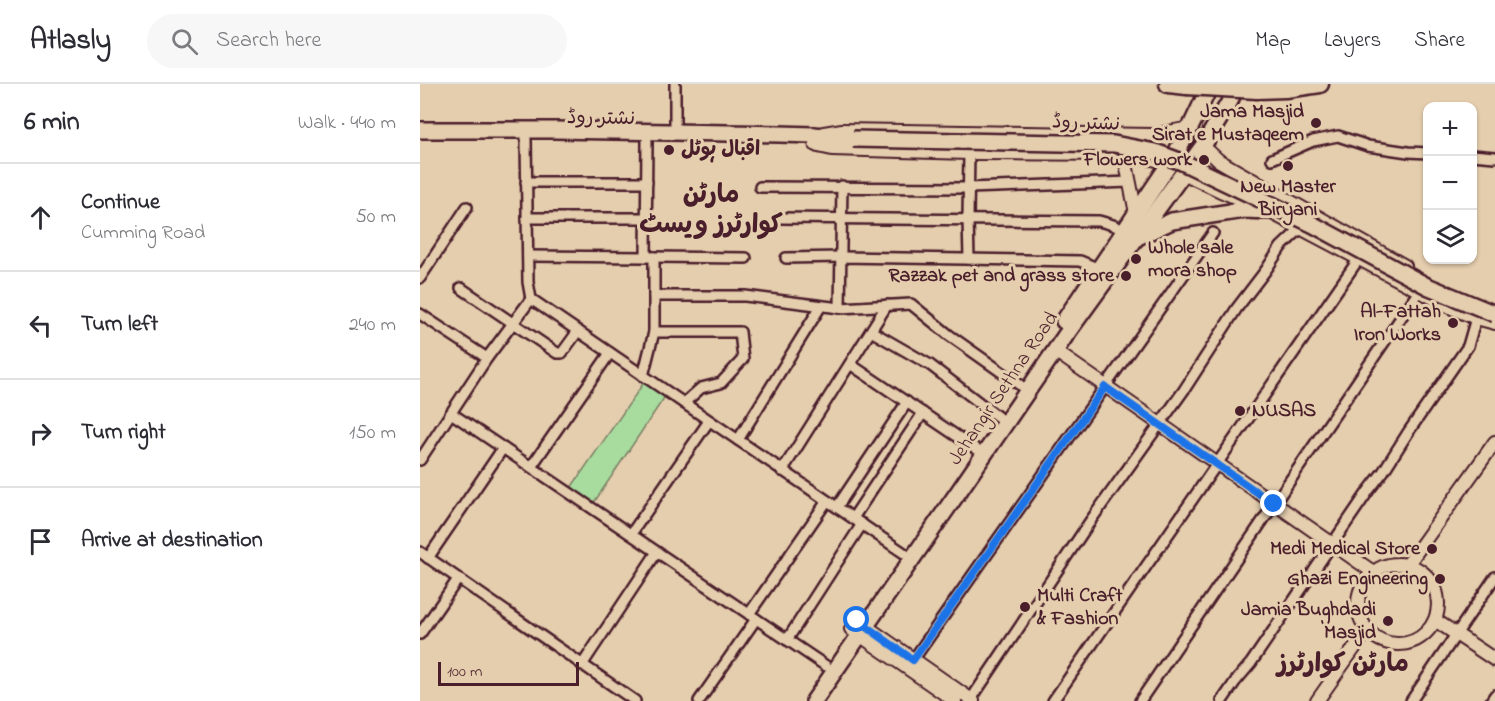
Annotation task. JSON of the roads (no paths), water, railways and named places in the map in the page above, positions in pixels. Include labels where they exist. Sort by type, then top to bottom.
[{"type":"highway","points":[[1168,84],[1257,90],[1320,84]]},
{"type":"main road","name":"Jehangir Sethna Road","points":[[813,701],[904,553],[1099,269],[1183,173],[1203,146],[1237,84]]},
{"type":"main road","name":"Jehangir Sethna Road","points":[[802,701],[826,666],[858,628],[1055,351],[1131,234],[1136,213],[1170,163],[1190,128],[1208,89]]},
{"type":"main road","name":"نشتر روڈ","points":[[420,130],[675,132],[816,142]]},
{"type":"main road","name":"نشتر روڈ","points":[[420,139],[816,142],[853,139],[1114,144],[1155,152],[1182,162],[1312,224],[1427,286],[1495,314]]},
{"type":"main road","points":[[1131,234],[1172,221],[1244,210],[1268,211]]},
{"type":"street","points":[[675,84],[675,132]]},
{"type":"street","name":"نشتر روڈ","points":[[816,142],[842,130],[1153,135],[1190,128]]},
{"type":"street","points":[[1272,159],[1313,141],[1338,136],[1368,146],[1423,153]]},
{"type":"street","points":[[526,139],[528,282],[531,299],[904,553]]},
{"type":"street","points":[[643,376],[654,332],[654,296],[646,218],[647,141]]},
{"type":"street","name":"نشتر روڈ","points":[[816,142],[832,149],[1124,154],[1170,163]]},
{"type":"street","points":[[1203,146],[1235,170],[1434,282],[1495,306]]},
{"type":"street","points":[[969,153],[969,259]]},
{"type":"street","name":"نشتر روڈ","points":[[1124,154],[1136,213]]},
{"type":"street","points":[[1477,155],[1495,157]]},
{"type":"street","points":[[1223,192],[1235,170]]},
{"type":"street","points":[[1183,173],[1268,211],[1454,309],[1495,323]]},
{"type":"street","points":[[526,182],[646,182]]},
{"type":"street","points":[[760,187],[968,188],[1130,182]]},
{"type":"street","points":[[840,308],[842,186]]},
{"type":"street","points":[[420,278],[467,207]]},
{"type":"street","points":[[527,218],[646,218]]},
{"type":"street","points":[[779,218],[1099,221],[1131,234]]},
{"type":"street","points":[[858,628],[913,660],[971,701],[1076,542],[1160,424],[1237,308],[1281,247],[1301,228]]},
{"type":"street","points":[[913,660],[1213,233]]},
{"type":"street","points":[[528,256],[746,258]]},
{"type":"street","points":[[786,258],[1080,261],[1099,269]]},
{"type":"street","points":[[1053,701],[1358,260]]},
{"type":"street","points":[[461,288],[554,352],[562,353],[578,331]]},
{"type":"street","points":[[1140,701],[1419,291]]},
{"type":"street","points":[[654,296],[745,296],[840,308],[911,304],[949,335],[1020,385]]},
{"type":"street","points":[[420,460],[487,358],[531,299]]},
{"type":"street","points":[[782,471],[887,305]]},
{"type":"street","points":[[738,440],[821,306]]},
{"type":"street","points":[[420,314],[487,358]]},
{"type":"street","points":[[1222,701],[1251,663],[1468,346],[1476,318]]},
{"type":"street","points":[[871,331],[930,365],[998,417]]},
{"type":"street","points":[[654,332],[740,332],[743,359],[721,383],[701,388],[684,404]]},
{"type":"street","points":[[1055,351],[1373,572]]},
{"type":"street","points":[[531,467],[610,353]]},
{"type":"street","points":[[850,364],[976,449]]},
{"type":"street","points":[[837,507],[907,402]]},
{"type":"street","points":[[451,413],[826,666]]},
{"type":"street","points":[[853,518],[923,413]]},
{"type":"street","points":[[631,534],[709,421]]},
{"type":"street","points":[[1408,564],[1495,442]]},
{"type":"street","points":[[503,448],[424,555],[634,701]]},
{"type":"street","points":[[699,701],[827,501]]},
{"type":"street","points":[[786,640],[862,524]]},
{"type":"street","points":[[582,665],[657,552]]},
{"type":"street","points":[[1396,563],[1408,564],[1421,570],[1431,580],[1438,599],[1435,620],[1428,631],[1417,640],[1404,644],[1390,644],[1377,639],[1367,630],[1360,619],[1357,606],[1358,593],[1364,581],[1373,572],[1383,566],[1396,563]]},
{"type":"street","points":[[1411,701],[1495,577]]},
{"type":"street","points":[[420,634],[458,579]]},
{"type":"street","points":[[1435,620],[1495,660]]},
{"type":"street","points":[[858,628],[955,701]]},
{"type":"street","points":[[1317,701],[1367,630]]},
{"type":"street","points":[[1491,701],[1495,694]]},
{"type":"place","name":"Jama Masjid Sirat e Mustaqeem","points":[[1316,123]]},
{"type":"place","name":"اقبال ہوٹل","points":[[669,150]]},
{"type":"place","name":"Flowers work","points":[[1204,160]]},
{"type":"place","name":"New Master Biryani","points":[[1288,166]]},
{"type":"place","name":"Whole sale mora shop","points":[[1136,259]]},
{"type":"place","name":"Razzak pet and grass store","points":[[1126,276]]},
{"type":"place","name":"Al-Fattah Iron Works","points":[[1453,323]]},
{"type":"place","name":"NUSAS","points":[[1240,411]]},
{"type":"place","name":"Medi Medical Store","points":[[1432,549]]},
{"type":"place","name":"Ghazi Engineering","points":[[1440,579]]},
{"type":"place","name":"Multi Craft & Fashion","points":[[1025,607]]},
{"type":"place","name":"Jamia Bughdadi Masjid","points":[[1388,621]]},
{"type":"district","name":"مارٹن کوارٹرز ویسٹ","points":[[711,211]]},
{"type":"district","name":"مارٹن کوارٹرز","points":[[1343,665]]}]
